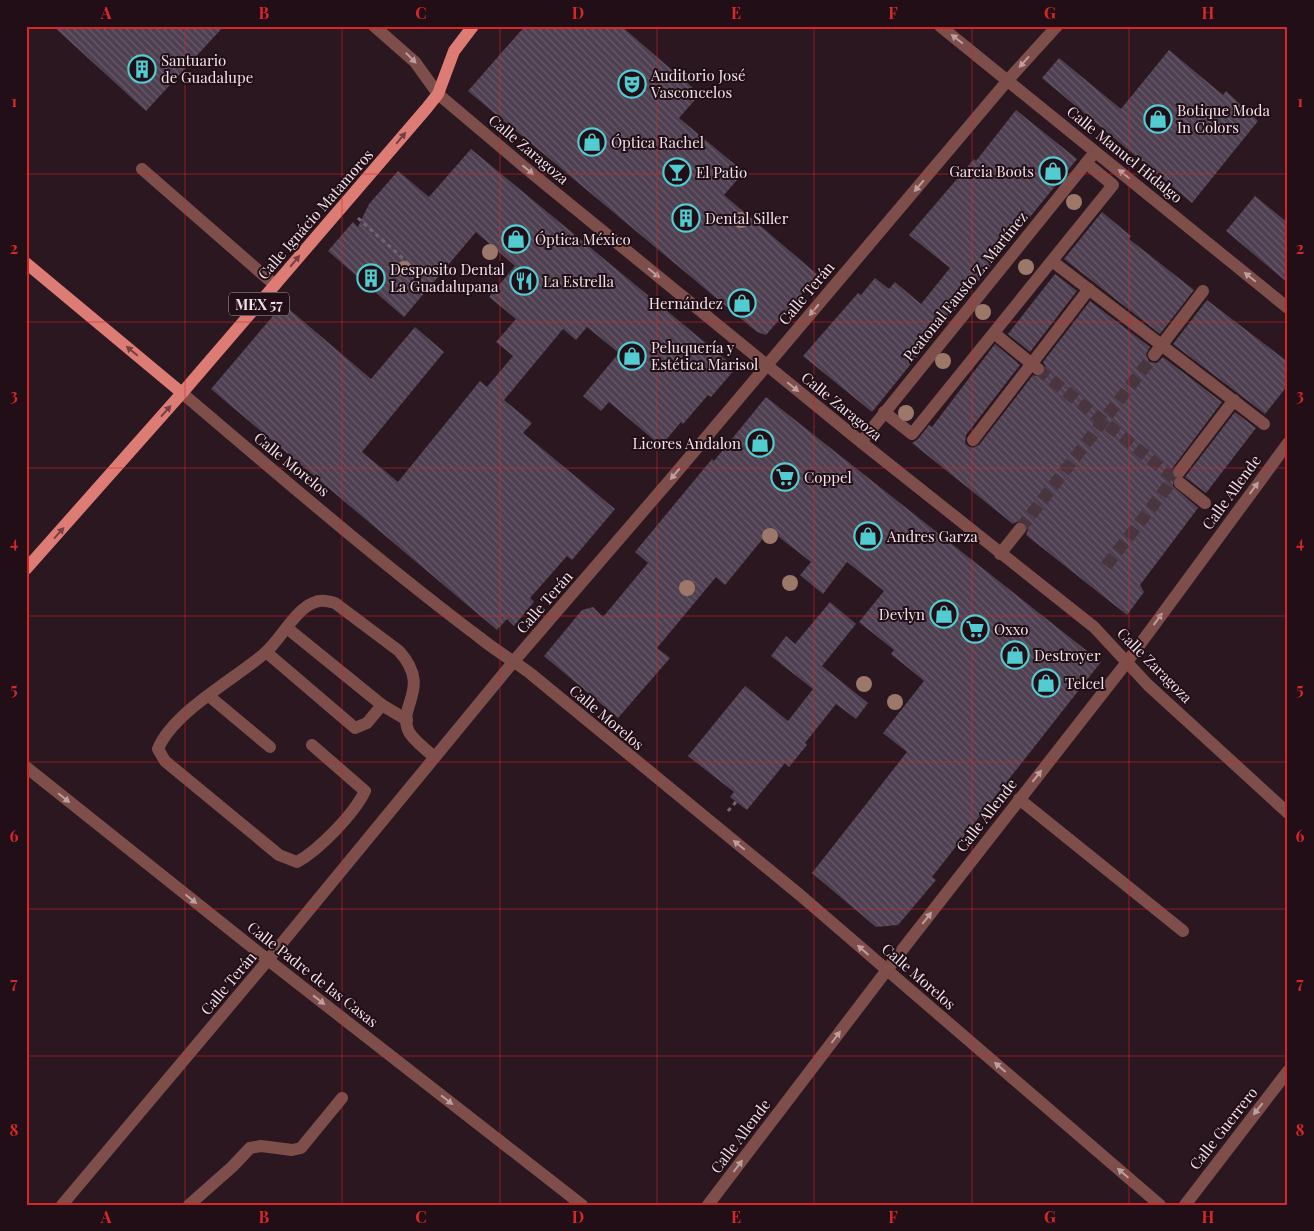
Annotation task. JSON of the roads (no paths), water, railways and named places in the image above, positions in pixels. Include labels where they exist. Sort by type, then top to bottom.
[{"type":"main road","name":"Calle Ignácio Matamoros","points":[[26,569],[276,285],[438,94],[454,51],[473,26]]},
{"type":"main road","name":"Calle Morelos","points":[[26,263],[182,393]]},
{"type":"street","name":"Calle Zaragoza","points":[[374,26],[415,62],[438,94],[860,442],[1094,627],[1148,685],[1288,812]]},
{"type":"street","name":"Calle Manuel Hidalgo","points":[[940,26],[1288,308]]},
{"type":"street","name":"Calle Terán","points":[[62,1205],[268,960],[514,661],[1008,80],[1057,26]]},
{"type":"street","name":"Peatonal Fausto Z. Martínez","points":[[860,442],[1096,151]]},
{"type":"street","points":[[884,412],[912,434],[1113,185],[1086,163]]},
{"type":"street","points":[[142,168],[276,285]]},
{"type":"street","points":[[1052,260],[1264,424]]},
{"type":"street","points":[[972,440],[1035,366],[1089,289]]},
{"type":"street","points":[[1154,355],[1203,291]]},
{"type":"street","points":[[994,332],[1035,366]]},
{"type":"street","name":"Calle Morelos","points":[[182,393],[438,605],[499,653],[514,661],[792,889],[1160,1205]]},
{"type":"street","points":[[1205,503],[1180,478],[1234,400]]},
{"type":"street","name":"Calle Allende","points":[[708,1205],[1019,799],[1127,662],[1288,443]]},
{"type":"street","points":[[1000,554],[1020,529]]},
{"type":"street","points":[[312,745],[365,791],[360,802],[310,855],[297,862],[279,855],[165,761],[158,750],[161,741],[175,724],[266,652],[306,607],[323,600],[335,602],[399,651],[413,671],[415,682],[407,720],[409,732],[434,757]]},
{"type":"street","points":[[287,628],[382,705],[407,720]]},
{"type":"street","points":[[266,652],[356,728],[367,723],[382,705]]},
{"type":"street","points":[[209,696],[270,747]]},
{"type":"street","name":"Calle Padre de las Casas","points":[[26,767],[268,960],[582,1205]]},
{"type":"street","points":[[1019,799],[1183,931]]},
{"type":"street","name":"Calle Guerrero","points":[[1185,1205],[1288,1071]]},
{"type":"street","points":[[189,1205],[250,1148],[261,1146],[292,1150],[301,1148],[342,1098]]},
{"type":"tunnel","points":[[1020,529],[1154,355]]},
{"type":"tunnel","points":[[1038,369],[1180,483]]},
{"type":"tunnel","points":[[1106,566],[1179,472]]},
{"type":"place","name":"Santuario de Guadalupe","points":[[142,69]]},
{"type":"place","name":"Auditorio José Vasconcelos","points":[[632,84]]},
{"type":"place","name":"Botique Moda In Colors","points":[[1158,119]]},
{"type":"place","name":"Óptica Rachel","points":[[592,142]]},
{"type":"place","name":"Garcia Boots","points":[[1053,171]]},
{"type":"place","name":"El Patio","points":[[677,172]]},
{"type":"place","name":"Dental Siller","points":[[686,218]]},
{"type":"place","name":"Óptica México","points":[[516,239]]},
{"type":"place","name":"Desposito Dental La Guadalupana","points":[[371,278]]},
{"type":"place","name":"La Estrella","points":[[524,281]]},
{"type":"place","name":"Hernández","points":[[742,303]]},
{"type":"place","name":"Peluquería y Estética Marisol","points":[[632,356]]},
{"type":"place","name":"Licores Andalon","points":[[760,443]]},
{"type":"place","name":"Coppel","points":[[785,477]]},
{"type":"place","name":"Andres Garza","points":[[868,536]]},
{"type":"place","name":"Devlyn","points":[[944,614]]},
{"type":"place","name":"Oxxo","points":[[975,629]]},
{"type":"place","name":"Destroyer","points":[[1015,655]]},
{"type":"place","name":"Telcel","points":[[1046,683]]}]
